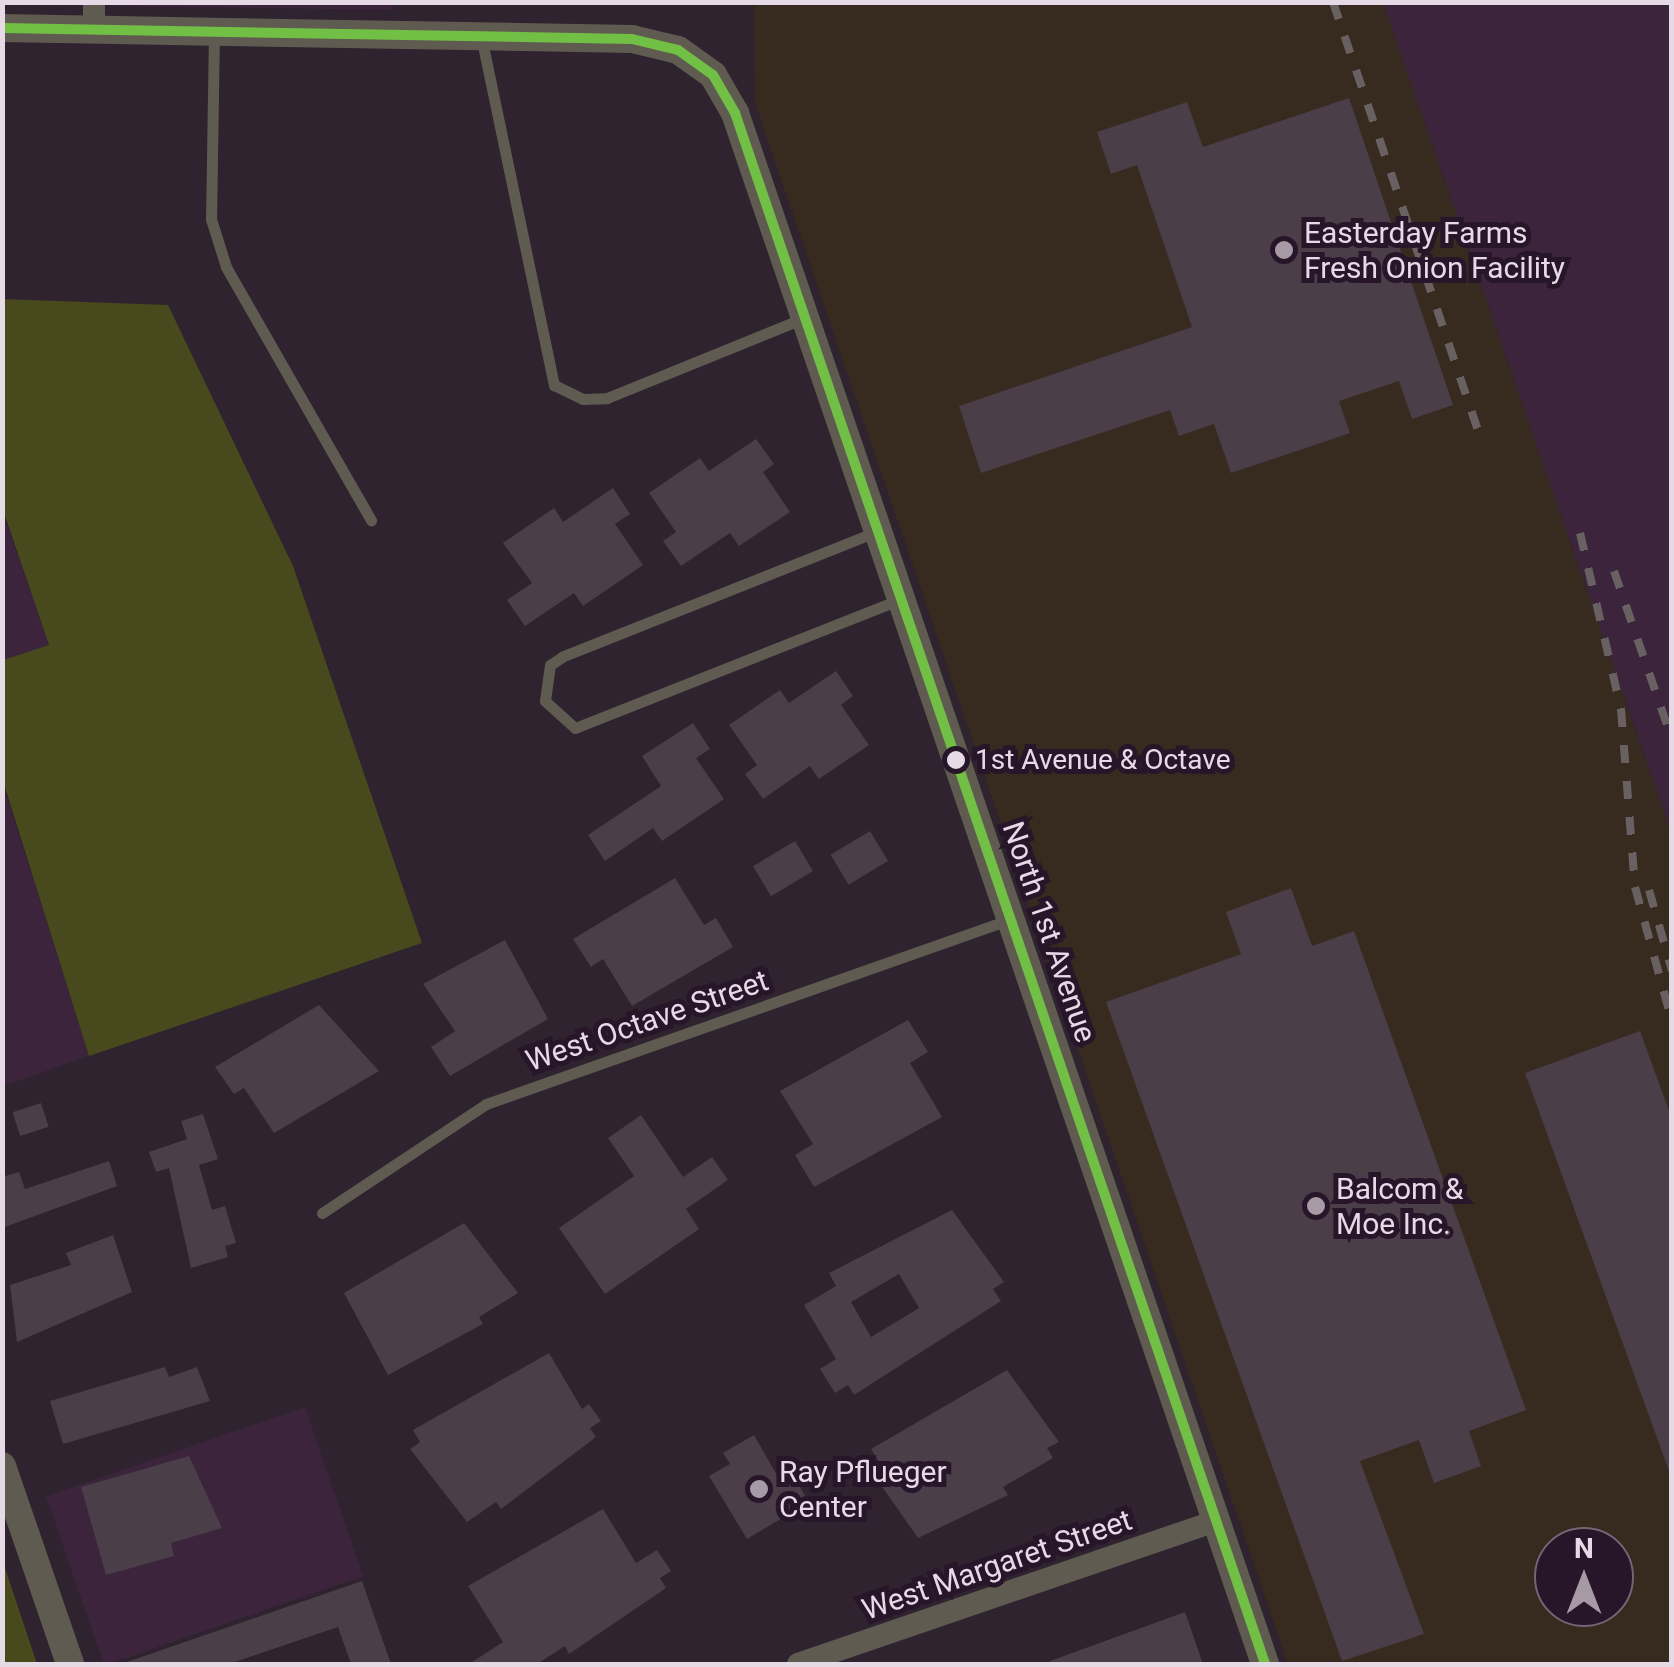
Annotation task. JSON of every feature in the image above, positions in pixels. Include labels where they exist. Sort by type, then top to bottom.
[{"type":"street","points":[[2,28],[94,16],[214,31],[481,36]]},
{"type":"street","name":"North 1st Avenue","points":[[481,36],[632,39],[696,60],[735,113],[1265,1664]]},
{"type":"street","points":[[2,1466],[70,1664]]},
{"type":"street","name":"West Margaret Street","points":[[798,1664],[1216,1522]]},
{"type":"lane","points":[[214,31],[212,219],[226,267],[371,520]]},
{"type":"lane","points":[[481,36],[554,384],[583,399],[608,398],[805,317]]},
{"type":"lane","points":[[878,530],[562,657],[545,678],[545,701],[575,728],[901,599]]},
{"type":"lane","name":"West Octave Street","points":[[322,1213],[486,1104],[1010,919]]},
{"type":"shaded area","points":[[393,2],[393,10],[113,6]]},
{"type":"shaded area","points":[[754,3],[1383,3],[1671,832],[1671,1664],[1288,1664],[755,103]]},
{"type":"shaded area","points":[[1383,3],[1671,3],[1671,832]]},
{"type":"shaded area","points":[[3,299],[168,305],[293,566],[422,943],[89,1056],[3,781],[3,660],[49,645],[3,510]]},
{"type":"shaded area","points":[[2,510],[49,645],[3,660],[2,660]]},
{"type":"shaded area","points":[[2,781],[89,1056],[3,1086],[2,1086]]},
{"type":"shaded area","points":[[305,1407],[363,1576],[104,1664],[46,1496]]},
{"type":"shaded area","points":[[3,1562],[37,1664],[3,1664]]},
{"type":"building","name":"Easterday Farms Fresh Onion Facility","points":[[1349,98],[1453,405],[1412,419],[1399,381],[1339,401],[1350,433],[1231,473],[1214,424],[1179,436],[1170,410],[981,473],[959,406],[1192,327],[1137,165],[1111,174],[1097,132],[1187,102],[1203,147]]},
{"type":"building","points":[[756,439],[774,464],[763,472],[790,512],[739,546],[730,533],[681,566],[663,541],[676,532],[649,493],[700,458],[709,471]]},
{"type":"building","points":[[613,488],[630,514],[615,524],[643,565],[583,606],[574,593],[525,626],[507,600],[532,583],[503,543],[554,508],[563,522]]},
{"type":"building","points":[[836,671],[853,696],[841,705],[869,745],[819,779],[810,766],[763,799],[745,774],[757,765],[729,725],[780,690],[789,703]]},
{"type":"building","points":[[693,723],[710,749],[696,758],[724,799],[662,841],[653,828],[605,861],[588,835],[661,786],[642,756]]},
{"type":"building","points":[[870,831],[888,861],[849,885],[831,855]]},
{"type":"building","points":[[795,841],[813,871],[771,896],[753,866]]},
{"type":"building","points":[[675,878],[704,925],[716,918],[733,947],[632,1006],[603,959],[591,967],[573,939]]},
{"type":"building","name":"Balcom & Moe Inc.","points":[[1291,888],[1312,946],[1354,931],[1526,1410],[1469,1431],[1481,1466],[1434,1483],[1419,1440],[1360,1461],[1424,1634],[1342,1661],[1106,1002],[1241,954],[1226,912]]},
{"type":"building","points":[[505,940],[548,1019],[450,1076],[431,1047],[455,1031],[423,984]]},
{"type":"building","points":[[319,1005],[379,1071],[274,1133],[244,1088],[234,1094],[215,1067]]},
{"type":"building","points":[[908,1020],[928,1052],[910,1063],[942,1117],[814,1187],[795,1155],[813,1144],[780,1091]]},
{"type":"building","points":[[1640,1031],[1672,1119],[1669,1471],[1525,1073]]},
{"type":"building","points":[[41,1103],[49,1127],[20,1136],[12,1112]]},
{"type":"building","points":[[203,1114],[218,1159],[199,1165],[212,1210],[225,1206],[236,1243],[225,1246],[228,1257],[191,1268],[169,1168],[156,1172],[149,1152],[187,1139],[181,1121]]},
{"type":"building","points":[[641,1115],[683,1177],[712,1157],[728,1180],[686,1209],[699,1229],[605,1294],[559,1228],[634,1176],[608,1138]]},
{"type":"building","points":[[109,1161],[117,1186],[2,1228],[2,1177],[19,1172],[25,1189]]},
{"type":"building","points":[[952,1210],[1004,1282],[993,1289],[1001,1301],[854,1395],[848,1385],[835,1393],[820,1369],[836,1359],[804,1305],[836,1286],[829,1273]],"holes":[[[899,1274],[919,1308],[871,1337],[851,1302]]]},
{"type":"building","points":[[464,1223],[518,1293],[479,1317],[483,1324],[388,1375],[344,1293]]},
{"type":"building","points":[[113,1235],[132,1292],[17,1342],[10,1285],[71,1265],[66,1253]]},
{"type":"building","points":[[549,1353],[582,1409],[589,1404],[601,1421],[590,1428],[596,1437],[501,1509],[496,1502],[467,1522],[410,1449],[420,1442],[413,1430]]},
{"type":"building","points":[[165,1367],[169,1377],[197,1367],[210,1401],[63,1444],[50,1401]]},
{"type":"building","points":[[1007,1370],[1059,1442],[1047,1448],[1053,1458],[1003,1487],[1008,1495],[918,1538],[869,1468],[879,1462],[871,1449]]},
{"type":"building","name":"Ray Pflueger Center","points":[[754,1435],[777,1475],[789,1469],[809,1502],[747,1539],[709,1476],[730,1464],[723,1453]]},
{"type":"building","points":[[189,1456],[222,1528],[171,1543],[174,1556],[106,1575],[81,1487]]},
{"type":"building","points":[[603,1509],[636,1563],[657,1550],[671,1571],[660,1578],[666,1588],[569,1654],[565,1646],[537,1664],[469,1664],[503,1642],[468,1586]]},
{"type":"building","points":[[362,1581],[391,1664],[351,1664],[338,1627],[229,1664],[121,1664]]},
{"type":"building","points":[[1185,1612],[1203,1664],[1051,1664],[1050,1661]]},
{"type":"railway","points":[[1333,2],[1479,433]]},
{"type":"railway","points":[[1580,533],[1621,709],[1635,887],[1672,1021]]},
{"type":"railway","points":[[1614,571],[1672,739]]},
{"type":"railway","points":[[1649,890],[1672,971]]},
{"type":"transit line","points":[[2,28],[632,39],[678,50],[713,75],[735,113],[1265,1664]]},
{"type":"place","name":"Easterday Farms Fresh Onion Facility","points":[[1284,250]]},
{"type":"place","name":"1st Avenue & Octave","points":[[956,760]]},
{"type":"place","name":"Balcom & Moe Inc.","points":[[1316,1206]]},
{"type":"place","name":"Ray Pflueger Center","points":[[759,1489]]}]
